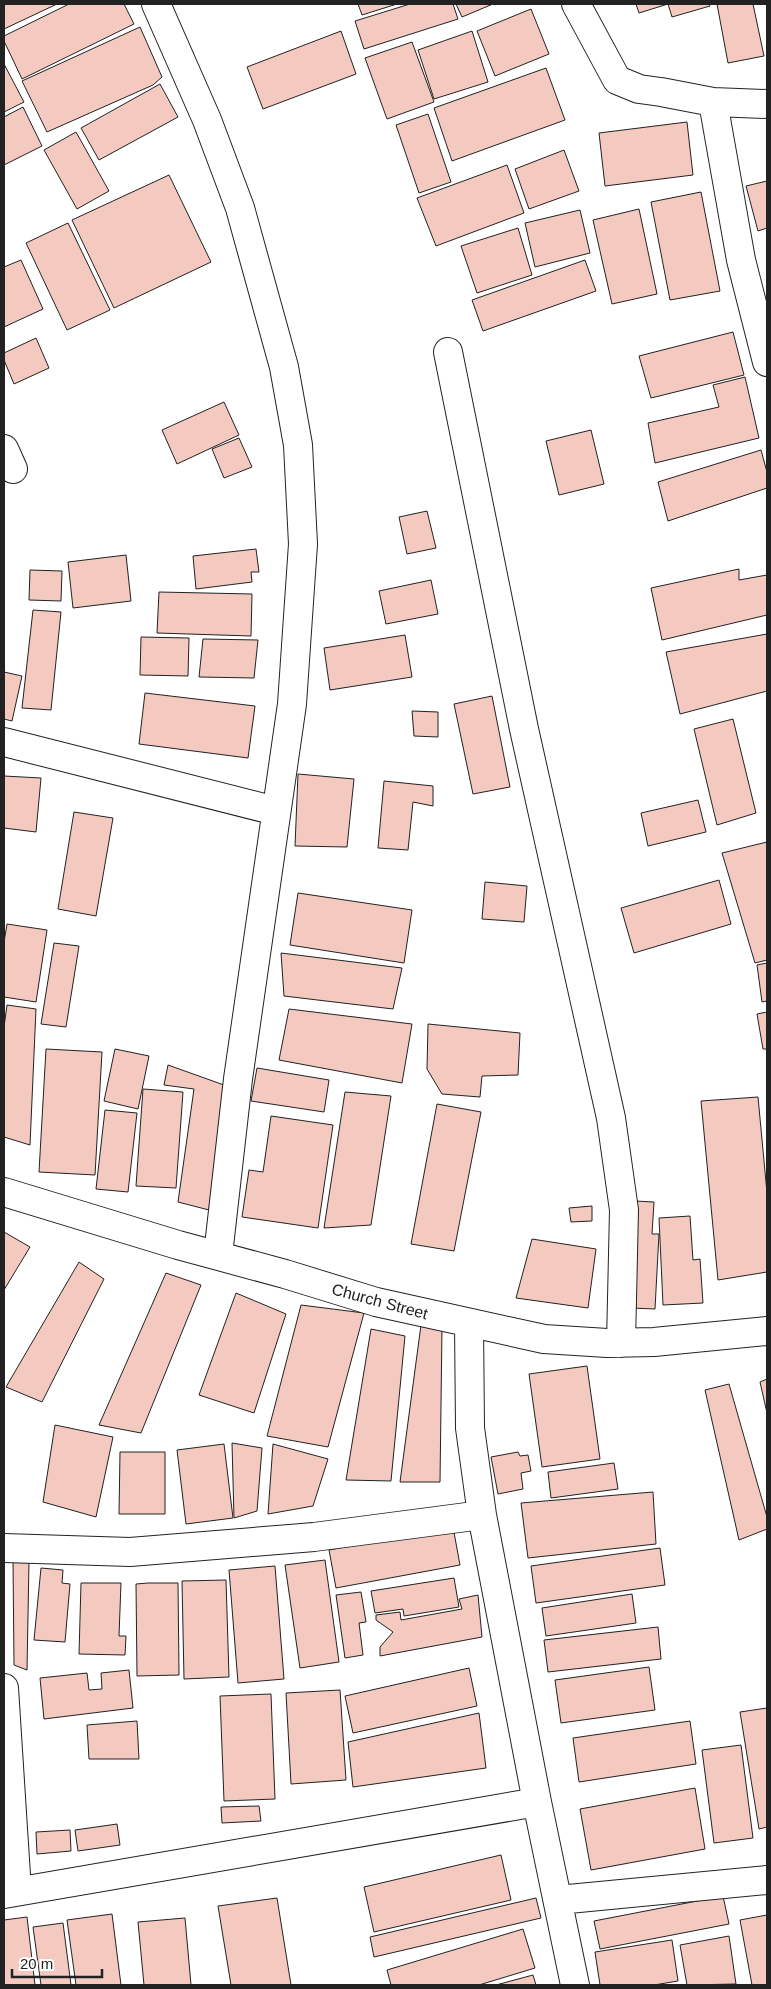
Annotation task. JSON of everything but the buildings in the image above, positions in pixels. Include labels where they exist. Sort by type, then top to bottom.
[{"type":"street","points":[[156,4],[207,120],[240,208],[284,367],[298,445],[303,544],[292,704],[238,1079],[218,1255]]},
{"type":"street","points":[[576,4],[617,80],[639,89],[713,102],[767,104]]},
{"type":"street","points":[[713,102],[742,260],[767,362]]},
{"type":"street","points":[[448,352],[524,729],[611,1118],[624,1210],[621,1343]]},
{"type":"street","points":[[4,742],[276,812]]},
{"type":"street","name":"Church Street","points":[[4,1192],[376,1302],[544,1339],[621,1343],[654,1342],[767,1331]]},
{"type":"street","points":[[469,1323],[470,1428],[482,1515],[537,1802],[575,1985]]},
{"type":"street","points":[[4,1548],[130,1552],[314,1537],[482,1515]]},
{"type":"street","points":[[4,1688],[10,1892],[537,1802]]},
{"type":"street","points":[[558,1900],[767,1880]]}]
